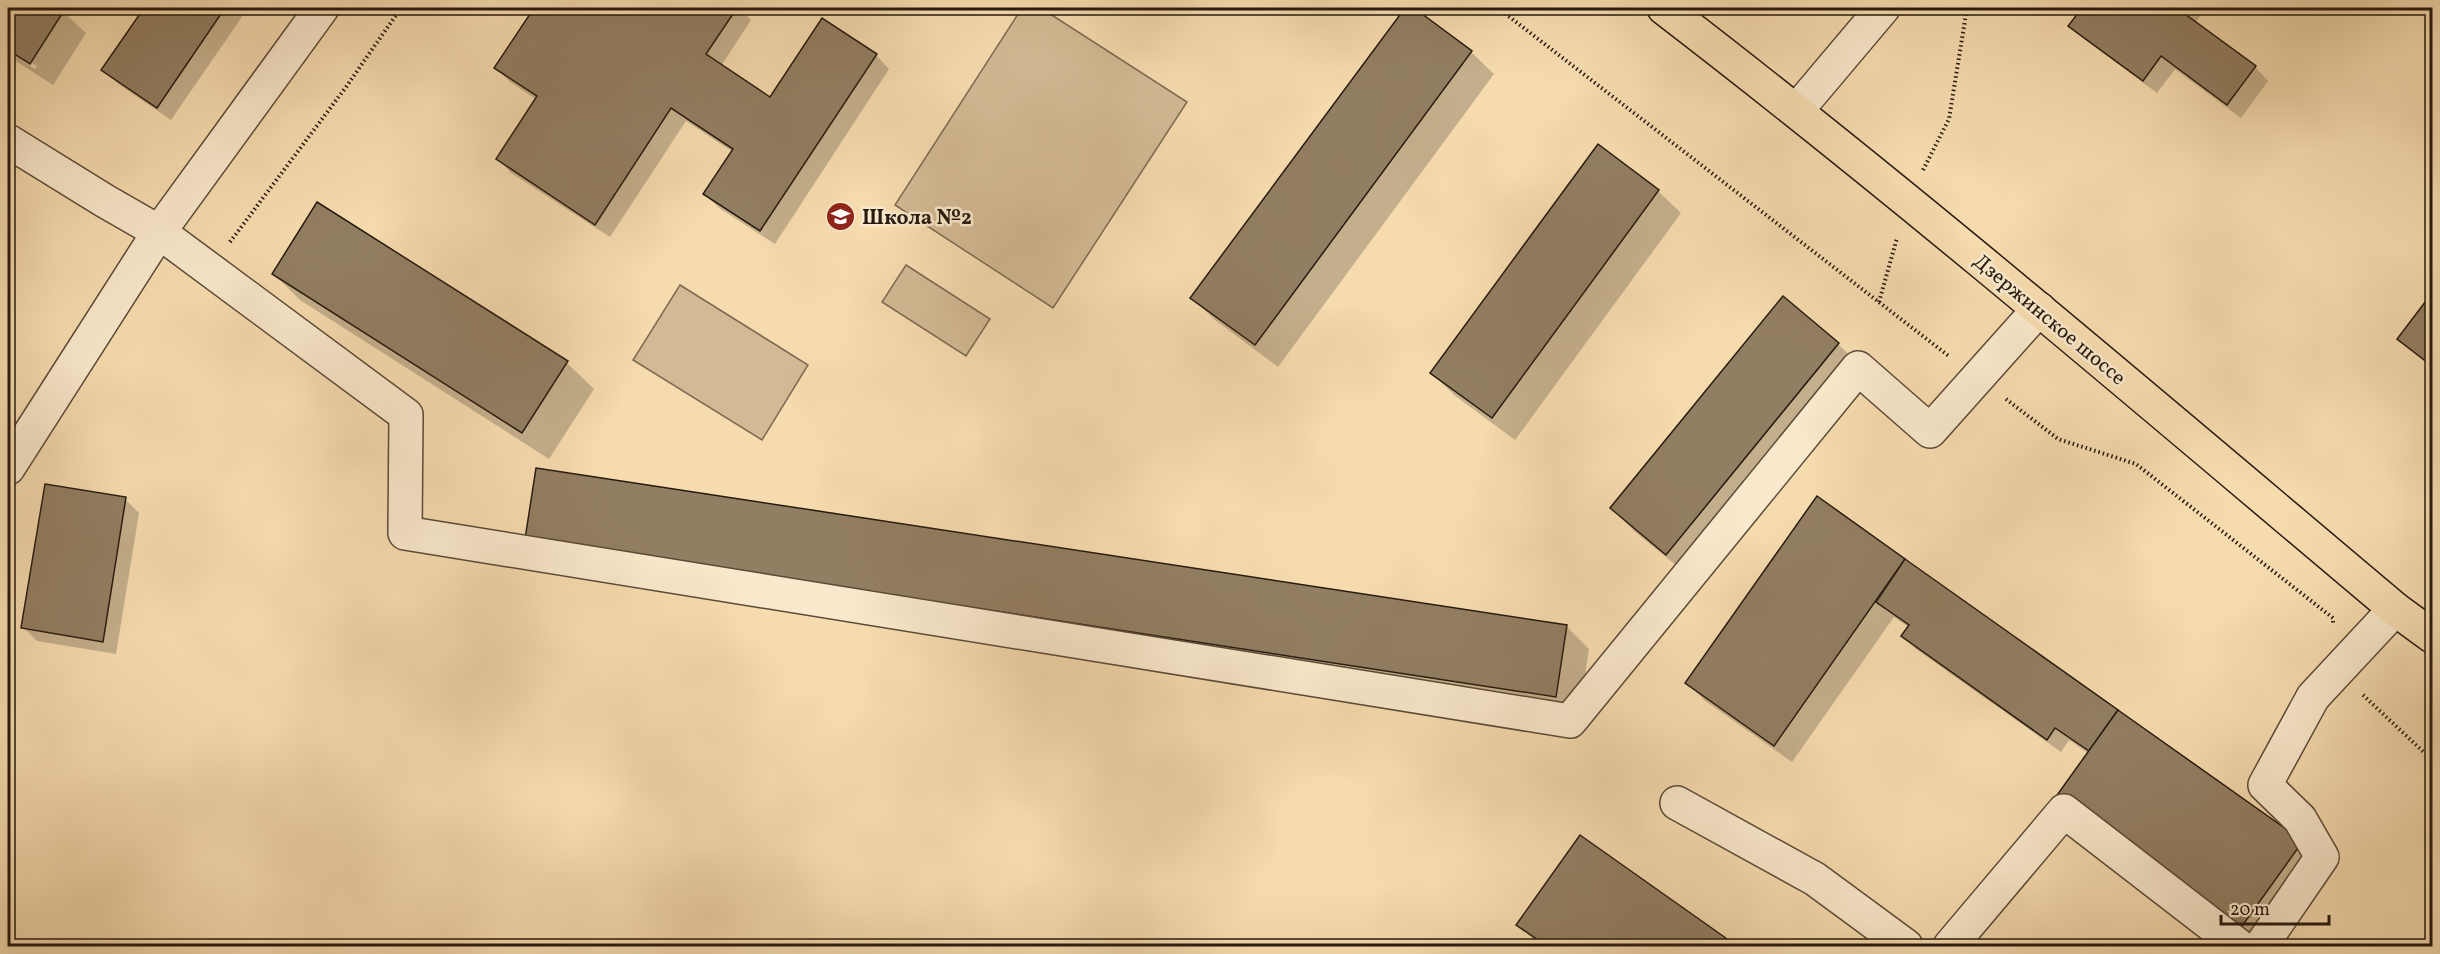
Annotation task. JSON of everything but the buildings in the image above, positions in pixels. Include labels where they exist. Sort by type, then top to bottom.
[{"type":"main road","name":"Дзержинское шоссе","points":[[1664,8],[1797,110],[2039,309],[2395,609],[2433,636]]},
{"type":"street","points":[[8,468],[159,232],[322,8]]},
{"type":"street","points":[[1797,110],[1883,8]]},
{"type":"street","points":[[8,141],[159,232],[406,415],[405,533],[1570,722],[1858,368],[1930,431],[2039,309]]},
{"type":"street","points":[[2261,946],[2322,856],[2300,819],[2265,785],[2313,697],[2395,609]]},
{"type":"street","points":[[1677,803],[1815,879],[1906,946]]},
{"type":"street","points":[[1950,946],[2064,811],[2239,946]]},
{"type":"path","points":[[210,269],[346,87],[401,8]]},
{"type":"path","points":[[1498,8],[2058,439],[2136,465],[2333,618],[2336,670],[2433,760]]},
{"type":"path","points":[[1879,302],[1907,200],[1949,119],[1967,8]]},
{"type":"shaded area","points":[[1022,8],[1041,8],[1187,102],[1053,308],[895,205]]},
{"type":"shaded area","points":[[906,265],[990,319],[966,356],[882,302]]},
{"type":"shaded area","points":[[680,285],[808,365],[762,440],[633,360]]},
{"type":"place","name":"Школа №2","points":[[841,217]]}]
